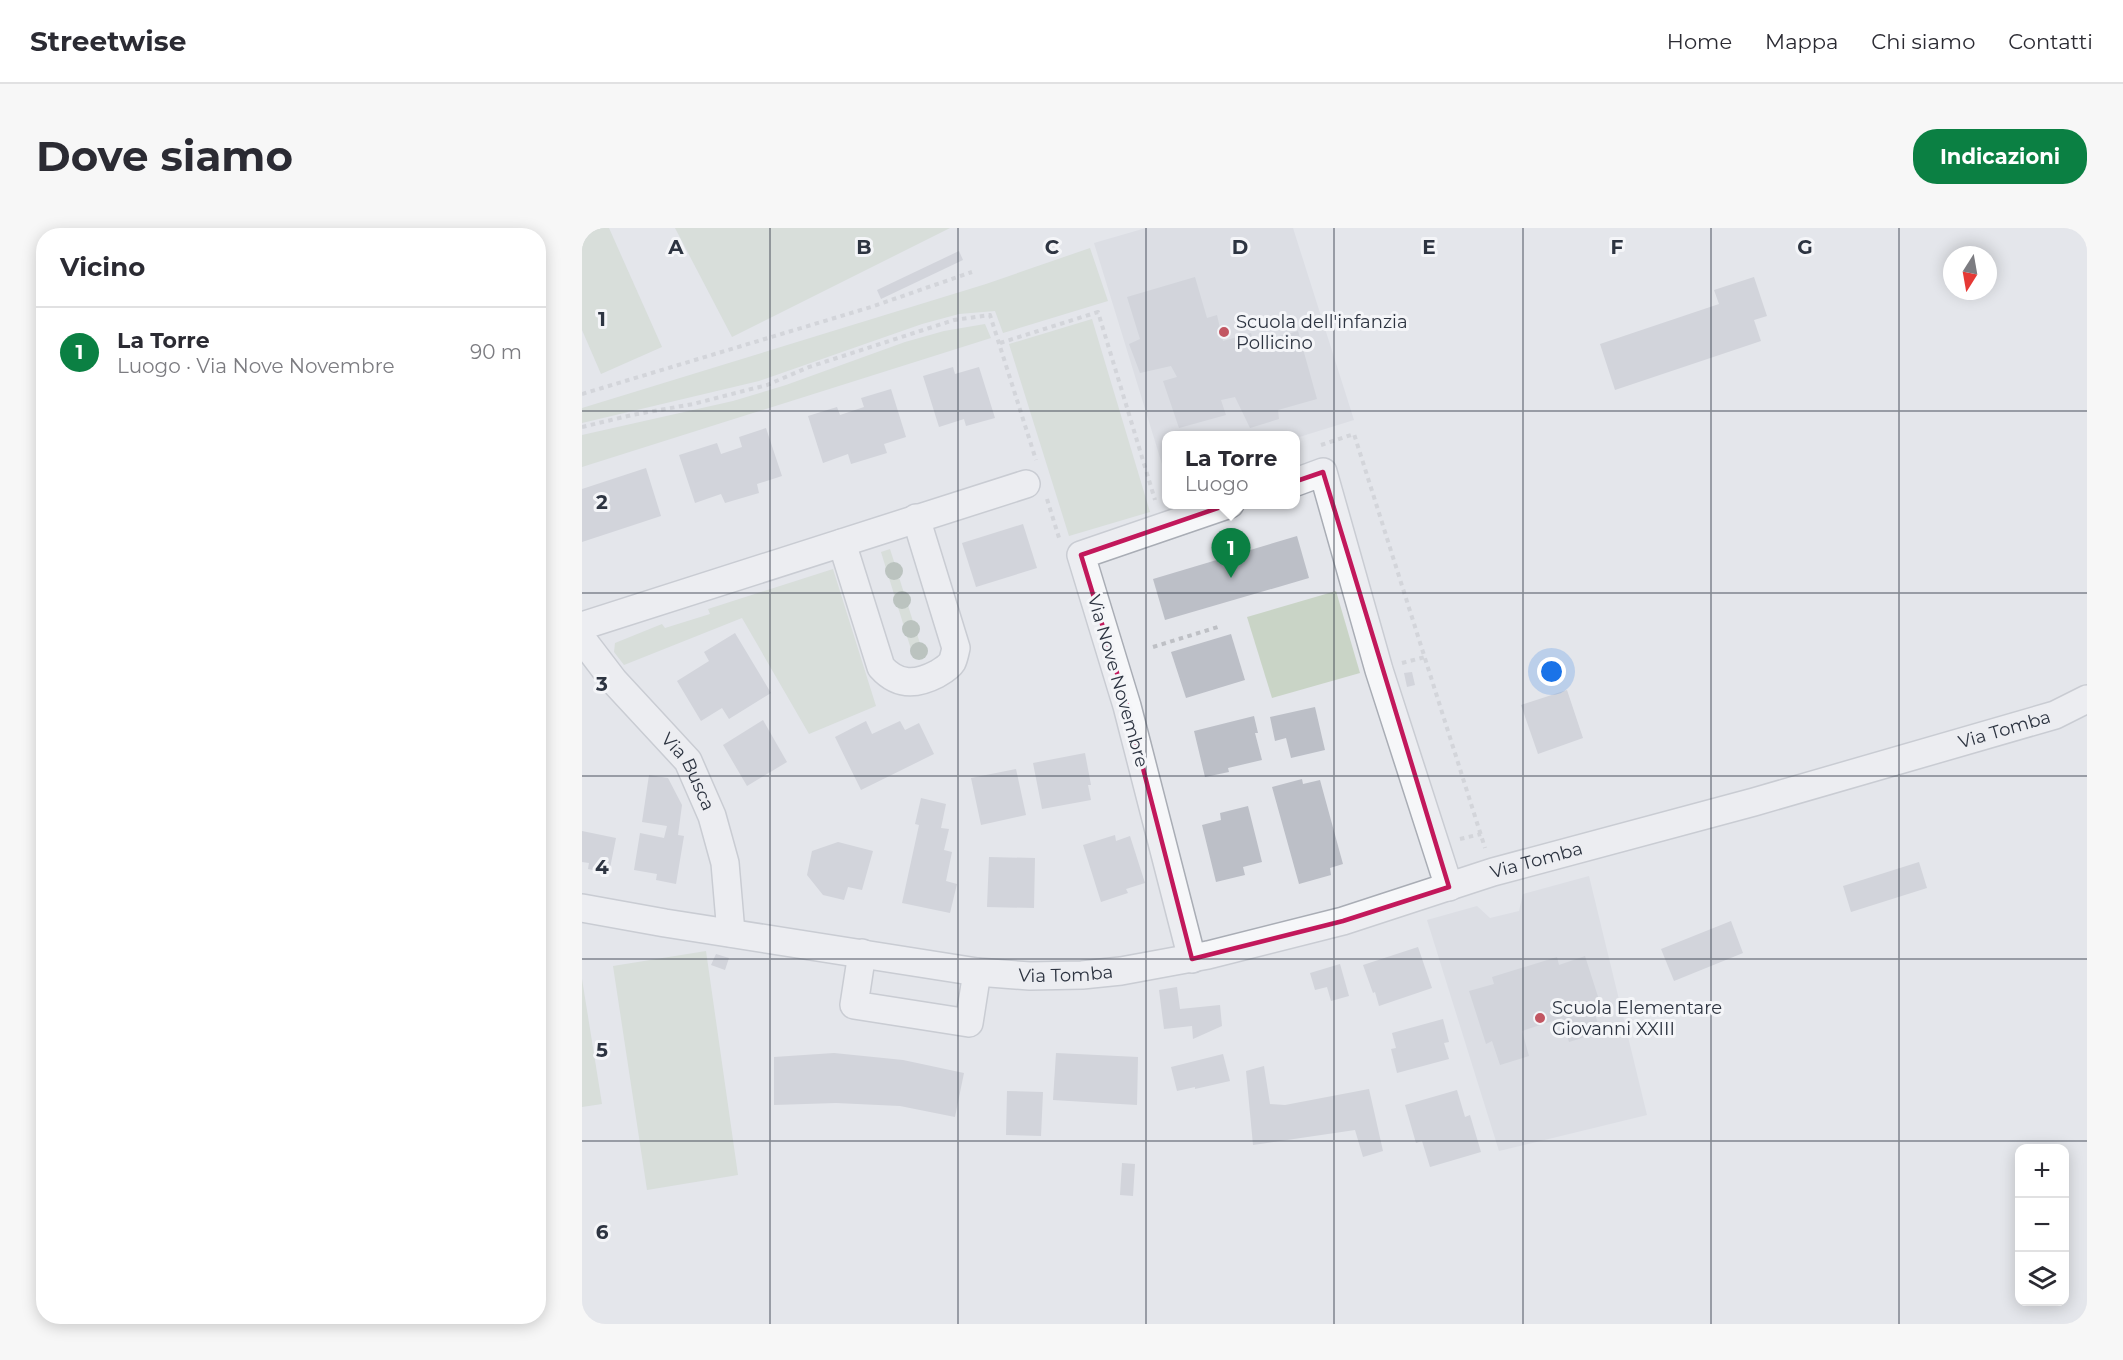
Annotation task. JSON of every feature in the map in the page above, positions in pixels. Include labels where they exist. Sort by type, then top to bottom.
[{"type":"street","points":[[1300,481],[1323,472],[1380,670],[1449,887]]},
{"type":"street","points":[[582,626],[916,518],[1037,483]]},
{"type":"street","name":"Via Nove Novembre","points":[[1192,959],[1127,706],[1081,555],[1215,509]]},
{"type":"street","points":[[842,543],[881,667],[890,676],[906,682],[924,681],[943,670],[952,661],[956,648],[916,518]]},
{"type":"street","name":"Via Busca","points":[[582,639],[615,681],[688,761],[712,816],[725,863],[731,933]]},
{"type":"street","name":"Via Tomba","points":[[582,908],[977,972],[1030,976],[1082,975],[1192,959],[1342,921],[1495,871],[1743,805],[2044,718],[2087,699]]},
{"type":"street","points":[[862,953],[854,1005],[969,1023],[977,972]]},
{"type":"path","points":[[582,394],[871,307],[972,272]]},
{"type":"path","points":[[1000,343],[1098,312],[1155,500]]},
{"type":"path","points":[[582,427],[693,404],[767,385],[808,367],[954,320],[990,315],[1000,343],[1037,483],[1061,543]]},
{"type":"path","points":[[1315,447],[1354,434],[1488,857]]},
{"type":"path","points":[[1153,647],[1221,626]]},
{"type":"path","points":[[1399,664],[1425,657]]},
{"type":"path","points":[[1453,841],[1480,834]]},
{"type":"highlighted area","points":[[1323,472],[1449,887],[1343,921],[1192,959],[1127,706],[1081,555]]},
{"type":"shaded area","name":"Scuola dell'infanzia Pollicino","points":[[1146,228],[1293,228],[1354,420],[1300,437],[1300,431],[1162,431],[1162,464],[1094,243]]},
{"type":"shaded area","name":"Scuola Elementare Giovanni XXIII","points":[[1589,876],[1647,1115],[1499,1151],[1427,920],[1477,906],[1490,918],[1519,911],[1523,894]]},
{"type":"green space","points":[[582,228],[609,228],[662,347],[601,374],[582,330]]},
{"type":"green space","points":[[675,228],[950,228],[732,337]]},
{"type":"green space","points":[[1090,248],[1108,301],[1003,333],[995,311],[959,314],[922,324],[759,381],[582,423],[582,408],[986,284]]},
{"type":"green space","points":[[1092,319],[1150,512],[1069,536],[1009,344]]},
{"type":"green space","points":[[985,324],[991,338],[582,467],[582,435],[733,401],[786,385],[905,342],[944,331]]},
{"type":"green space","points":[[890,549],[924,656],[914,659],[881,552]]},
{"type":"green space","points":[[833,569],[876,706],[809,734],[742,618],[624,665],[614,652],[615,643],[662,624],[665,628],[710,614],[708,609]]},
{"type":"green space","points":[[1336,591],[1360,673],[1272,698],[1247,617]]},
{"type":"green space","points":[[706,951],[738,1175],[647,1190],[613,966]]},
{"type":"green space","points":[[582,979],[602,1104],[582,1107]]},
{"type":"building","points":[[959,251],[963,260],[881,299],[877,290]]},
{"type":"building","points":[[1195,277],[1207,318],[1217,315],[1223,341],[1251,333],[1254,343],[1298,331],[1317,399],[1278,410],[1279,419],[1250,428],[1235,397],[1221,400],[1226,415],[1179,428],[1163,381],[1177,377],[1171,366],[1140,373],[1129,344],[1140,339],[1127,297]]},
{"type":"building","points":[[1754,277],[1767,316],[1754,320],[1761,341],[1615,390],[1600,344],[1719,304],[1714,290]]},
{"type":"building","points":[[953,367],[955,374],[979,367],[995,418],[966,426],[964,419],[939,427],[923,376]]},
{"type":"building","points":[[891,389],[906,437],[884,444],[887,453],[851,464],[848,454],[823,463],[808,416],[837,407],[840,415],[864,407],[861,398]]},
{"type":"building","points":[[766,428],[782,476],[757,484],[759,493],[725,503],[721,494],[695,503],[679,455],[717,443],[721,454],[742,447],[739,437]]},
{"type":"building","points":[[646,468],[661,516],[582,542],[582,489]]},
{"type":"building","points":[[1023,524],[1037,568],[976,587],[962,543]]},
{"type":"building","points":[[1297,536],[1309,578],[1165,620],[1153,579]]},
{"type":"building","points":[[735,633],[771,693],[729,719],[722,708],[701,721],[677,681],[709,661],[704,652]]},
{"type":"building","points":[[1231,634],[1245,680],[1186,698],[1171,652]]},
{"type":"building","points":[[1412,672],[1415,685],[1407,687],[1404,673]]},
{"type":"building","points":[[1567,690],[1583,738],[1538,754],[1521,705]]},
{"type":"building","points":[[1315,707],[1325,750],[1291,758],[1286,738],[1275,741],[1270,717]]},
{"type":"building","points":[[1254,716],[1258,733],[1255,733],[1262,760],[1228,768],[1229,772],[1205,777],[1194,731]]},
{"type":"building","points":[[763,720],[787,762],[747,786],[723,745]]},
{"type":"building","points":[[866,721],[872,734],[900,721],[905,730],[919,723],[934,754],[861,790],[835,737]]},
{"type":"building","points":[[1085,753],[1091,785],[1088,785],[1091,800],[1042,809],[1033,763]]},
{"type":"building","points":[[1016,769],[1026,815],[981,825],[971,778]]},
{"type":"building","points":[[649,775],[668,778],[682,805],[678,835],[684,836],[676,884],[656,880],[657,874],[634,870],[640,833],[664,838],[667,826],[642,822]]},
{"type":"building","points":[[1302,779],[1303,784],[1320,780],[1343,864],[1330,868],[1331,875],[1299,884],[1272,787]]},
{"type":"building","points":[[921,798],[946,804],[941,828],[949,829],[944,850],[952,852],[946,881],[957,884],[950,913],[902,903],[919,825],[915,824]]},
{"type":"building","points":[[1248,806],[1262,862],[1243,867],[1245,875],[1216,882],[1202,825],[1221,820],[1220,813]]},
{"type":"building","points":[[582,831],[616,838],[609,873],[588,869],[589,863],[582,862]]},
{"type":"building","points":[[1115,835],[1116,841],[1130,836],[1145,883],[1126,889],[1128,893],[1101,902],[1083,845]]},
{"type":"building","points":[[838,842],[873,851],[862,890],[848,887],[844,900],[823,895],[807,875],[812,851]]},
{"type":"building","points":[[989,857],[1035,858],[1034,908],[987,907]]},
{"type":"building","points":[[1919,862],[1927,888],[1851,912],[1843,886]]},
{"type":"building","points":[[1731,921],[1743,953],[1674,981],[1661,949]]},
{"type":"building","points":[[1418,947],[1432,988],[1379,1006],[1363,965]]},
{"type":"building","points":[[716,954],[729,958],[725,970],[711,965]]},
{"type":"building","points":[[1585,956],[1601,1006],[1593,1009],[1601,1032],[1569,1042],[1562,1018],[1522,1031],[1529,1056],[1500,1065],[1492,1041],[1486,1044],[1469,991],[1494,984],[1492,977],[1557,957],[1559,965]]},
{"type":"building","points":[[1340,964],[1349,996],[1331,1001],[1327,987],[1315,990],[1310,973]]},
{"type":"building","points":[[1177,987],[1180,1009],[1220,1005],[1222,1026],[1193,1039],[1192,1026],[1164,1029],[1159,990]]},
{"type":"building","points":[[1443,1019],[1449,1042],[1444,1043],[1449,1059],[1397,1073],[1391,1049],[1396,1048],[1392,1033]]},
{"type":"building","points":[[834,1053],[903,1060],[964,1073],[955,1117],[900,1106],[836,1103],[774,1105],[774,1057]]},
{"type":"building","points":[[1056,1053],[1138,1057],[1137,1105],[1053,1100]]},
{"type":"building","points":[[1223,1054],[1230,1081],[1177,1091],[1171,1067]]},
{"type":"building","points":[[1264,1066],[1270,1104],[1285,1105],[1369,1089],[1383,1151],[1363,1157],[1355,1130],[1253,1145],[1246,1071]]},
{"type":"building","points":[[1457,1090],[1465,1117],[1470,1115],[1481,1152],[1430,1167],[1422,1141],[1416,1143],[1405,1105]]},
{"type":"building","points":[[1007,1091],[1043,1092],[1041,1136],[1006,1135]]},
{"type":"building","points":[[1122,1163],[1135,1164],[1133,1196],[1120,1195]]},
{"type":"place","name":"Scuola dell'infanzia Pollicino","points":[[1224,332]]},
{"type":"place","name":"La Torre","points":[[1231,578]]},
{"type":"place","name":"Scuola Elementare Giovanni XXIII","points":[[1540,1018]]}]
